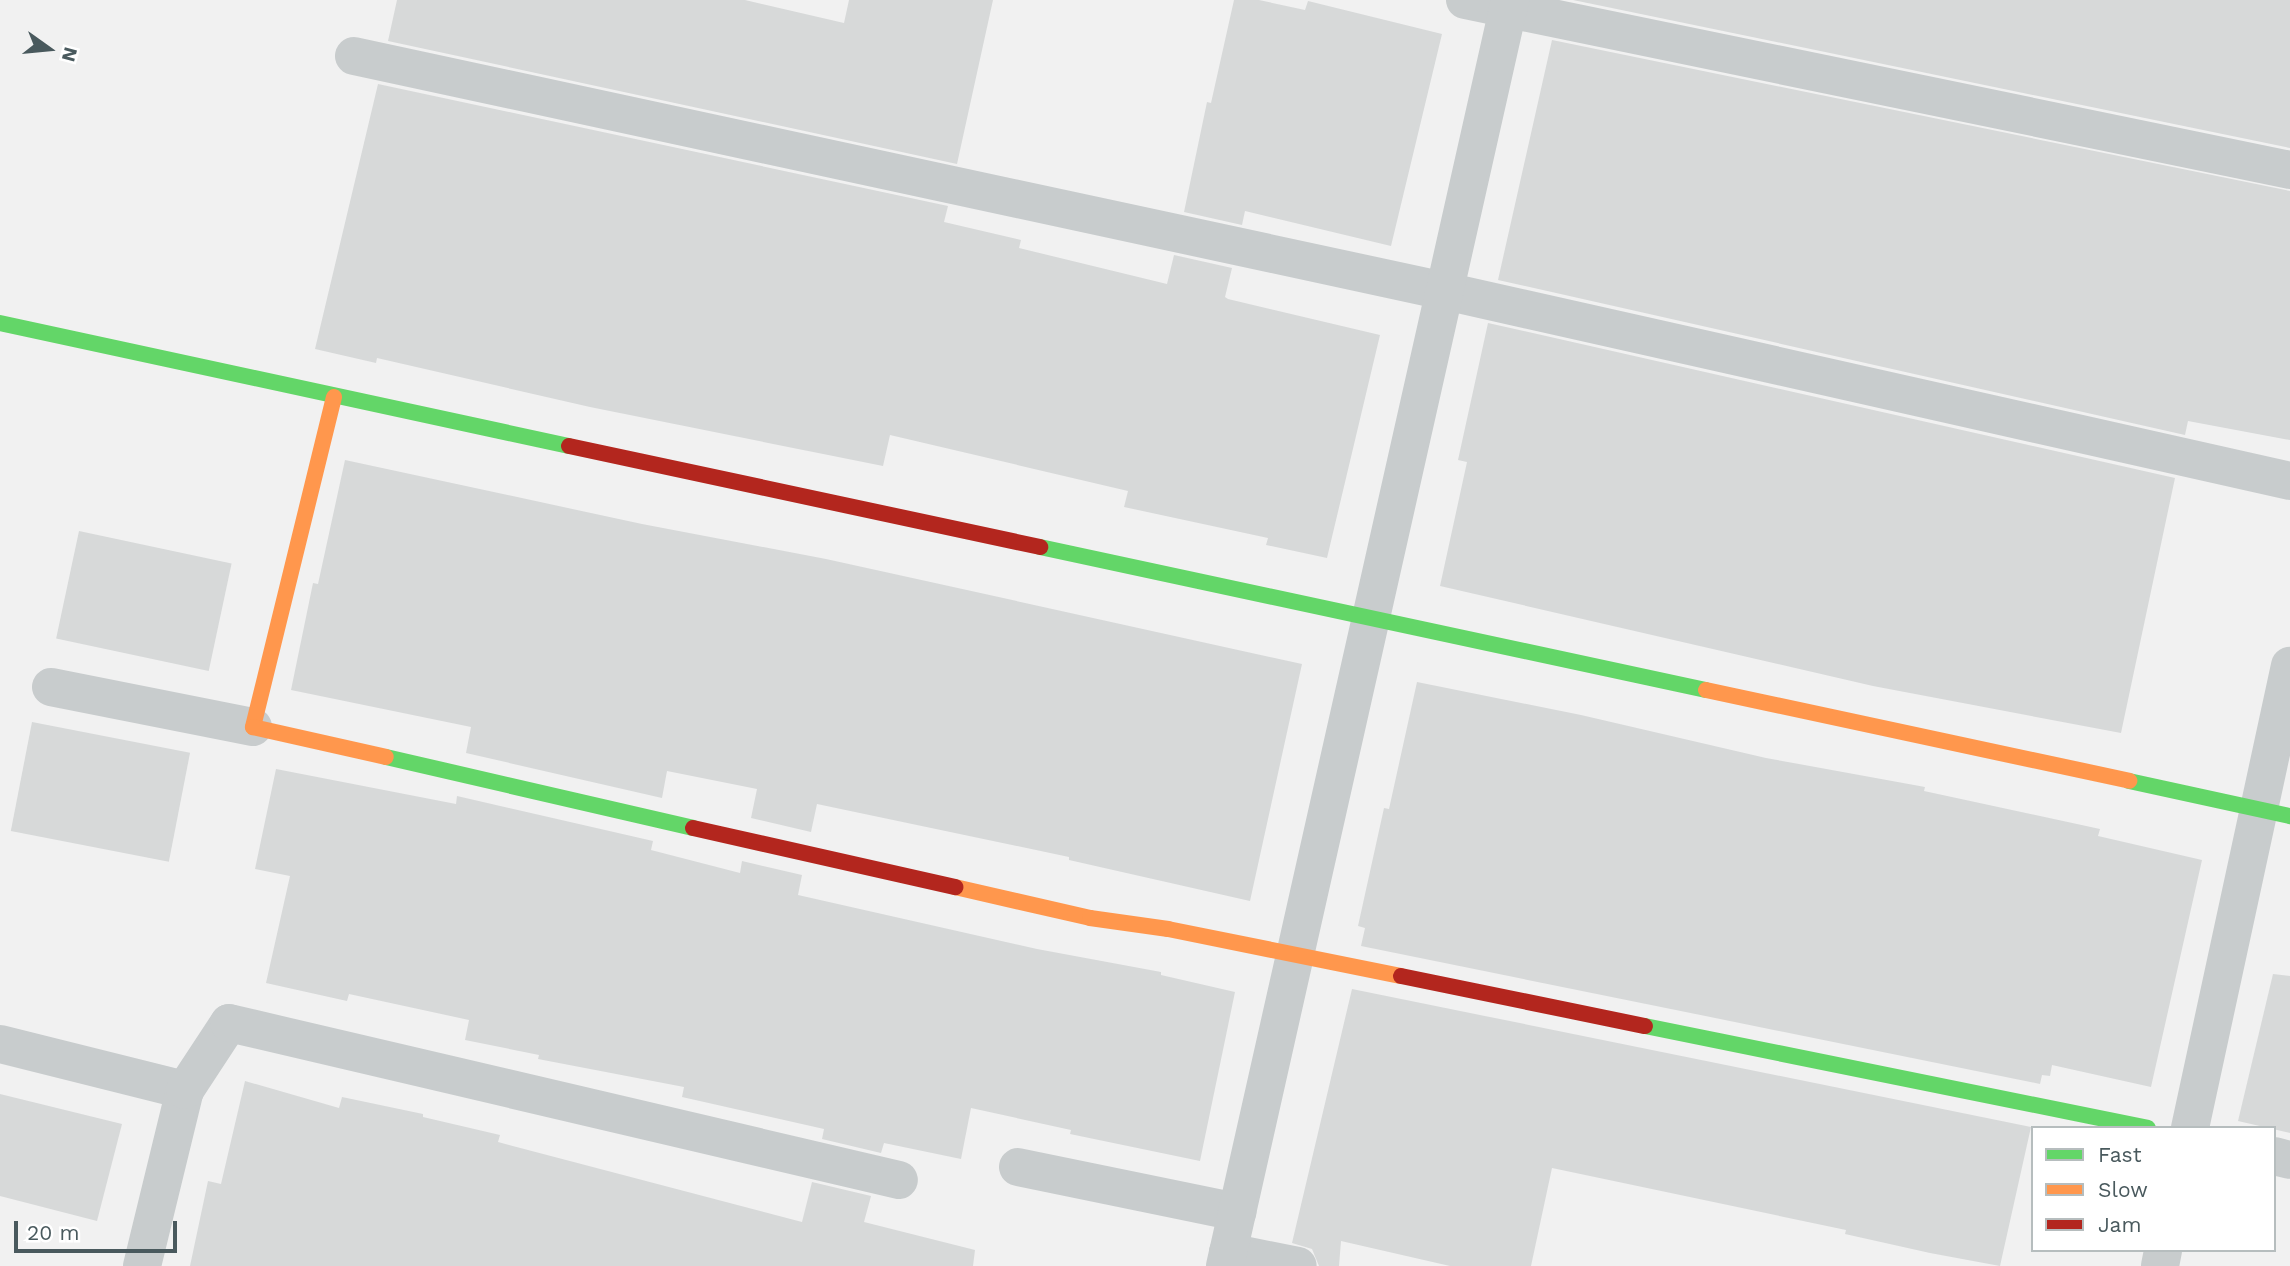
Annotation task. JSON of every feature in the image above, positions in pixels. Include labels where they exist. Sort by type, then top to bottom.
[{"type":"street","points":[[1465,0],[1509,5],[2290,170]]},
{"type":"street","points":[[1298,1266],[1227,1259],[1509,5]]},
{"type":"street","points":[[354,57],[1445,291],[2290,481]]},
{"type":"street","points":[[0,323],[334,397],[2275,812]]},
{"type":"street","points":[[253,727],[334,397]]},
{"type":"street","points":[[2191,1126],[2275,812],[2290,666]]},
{"type":"street","points":[[51,687],[253,727],[1090,918],[1168,929],[2138,1126]]},
{"type":"street","points":[[142,1266],[185,1090],[229,1023],[899,1181]]},
{"type":"street","points":[[0,1044],[185,1090]]},
{"type":"street","points":[[1018,1167],[1237,1212]]},
{"type":"building","points":[[397,0],[745,0],[844,23],[849,0],[993,0],[957,164],[388,41]]},
{"type":"building","points":[[1234,0],[1259,0],[1305,10],[1308,1],[1442,34],[1391,246],[1245,211],[1242,225],[1184,212],[1207,102],[1211,103]]},
{"type":"building","points":[[1573,0],[2290,0],[2290,148]]},
{"type":"building","points":[[1552,40],[2290,191],[2290,440],[2188,421],[2185,435],[1498,280]]},
{"type":"building","points":[[378,84],[948,206],[944,222],[1021,240],[1019,248],[1167,284],[1174,255],[1232,268],[1225,297],[1228,299],[1380,335],[1327,558],[1266,545],[1268,538],[1124,507],[1128,491],[890,435],[883,466],[590,407],[377,358],[376,363],[315,349]]},
{"type":"building","points":[[1488,323],[2175,478],[2121,733],[1873,686],[1440,586],[1467,462],[1458,460]]},
{"type":"building","points":[[345,460],[642,524],[826,559],[1302,664],[1250,901],[1069,860],[1069,857],[817,804],[811,832],[751,818],[757,789],[667,771],[662,798],[466,753],[471,727],[291,690],[313,583],[318,584]]},
{"type":"building","points":[[79,531],[232,563],[209,671],[56,639]]},
{"type":"building","points":[[1417,682],[1581,715],[1766,758],[1925,787],[1924,791],[2100,829],[2098,836],[2202,860],[2151,1087],[2052,1065],[2050,1076],[2042,1075],[2040,1084],[1361,946],[1365,928],[1358,926],[1384,808],[1389,809]]},
{"type":"building","points":[[32,722],[190,753],[169,862],[11,831]]},
{"type":"building","points":[[276,769],[456,804],[457,796],[653,841],[651,850],[740,873],[742,861],[802,875],[798,895],[1037,949],[1161,972],[1161,975],[1235,992],[1200,1161],[1070,1134],[1071,1130],[971,1108],[961,1159],[884,1143],[881,1153],[822,1139],[824,1129],[682,1097],[684,1087],[538,1059],[539,1055],[465,1040],[469,1020],[349,994],[347,1001],[266,983],[290,876],[255,869]]},
{"type":"building","points":[[2273,974],[2290,976],[2290,1133],[2276,1130],[2276,1126],[2260,1126],[2238,1121]]},
{"type":"building","points":[[1352,989],[2031,1127],[2000,1266],[1845,1234],[1846,1230],[1552,1168],[1531,1266],[1450,1266],[1341,1241],[1339,1266],[1319,1266],[1312,1249],[1292,1243]]},
{"type":"building","points":[[245,1081],[339,1108],[342,1097],[423,1114],[423,1117],[500,1135],[498,1142],[802,1222],[812,1182],[871,1196],[864,1222],[975,1250],[973,1266],[190,1266],[208,1181],[221,1184]]},
{"type":"building","points":[[0,1094],[122,1124],[97,1221],[0,1196]]},
{"type":"traffic: fast","points":[[0,323],[569,446]]},
{"type":"traffic: fast","points":[[1040,547],[1706,690]]},
{"type":"traffic: fast","points":[[386,757],[693,828]]},
{"type":"traffic: fast","points":[[2129,781],[2290,816]]},
{"type":"traffic: fast","points":[[1645,1026],[2138,1126]]},
{"type":"traffic: slow","points":[[334,397],[253,727],[386,757]]},
{"type":"traffic: slow","points":[[1706,690],[2129,781]]},
{"type":"traffic: slow","points":[[955,887],[1090,918],[1168,929],[1401,976]]},
{"type":"traffic: jam","points":[[569,446],[1040,547]]},
{"type":"traffic: jam","points":[[693,828],[955,887]]},
{"type":"traffic: jam","points":[[1401,976],[1645,1026]]}]
